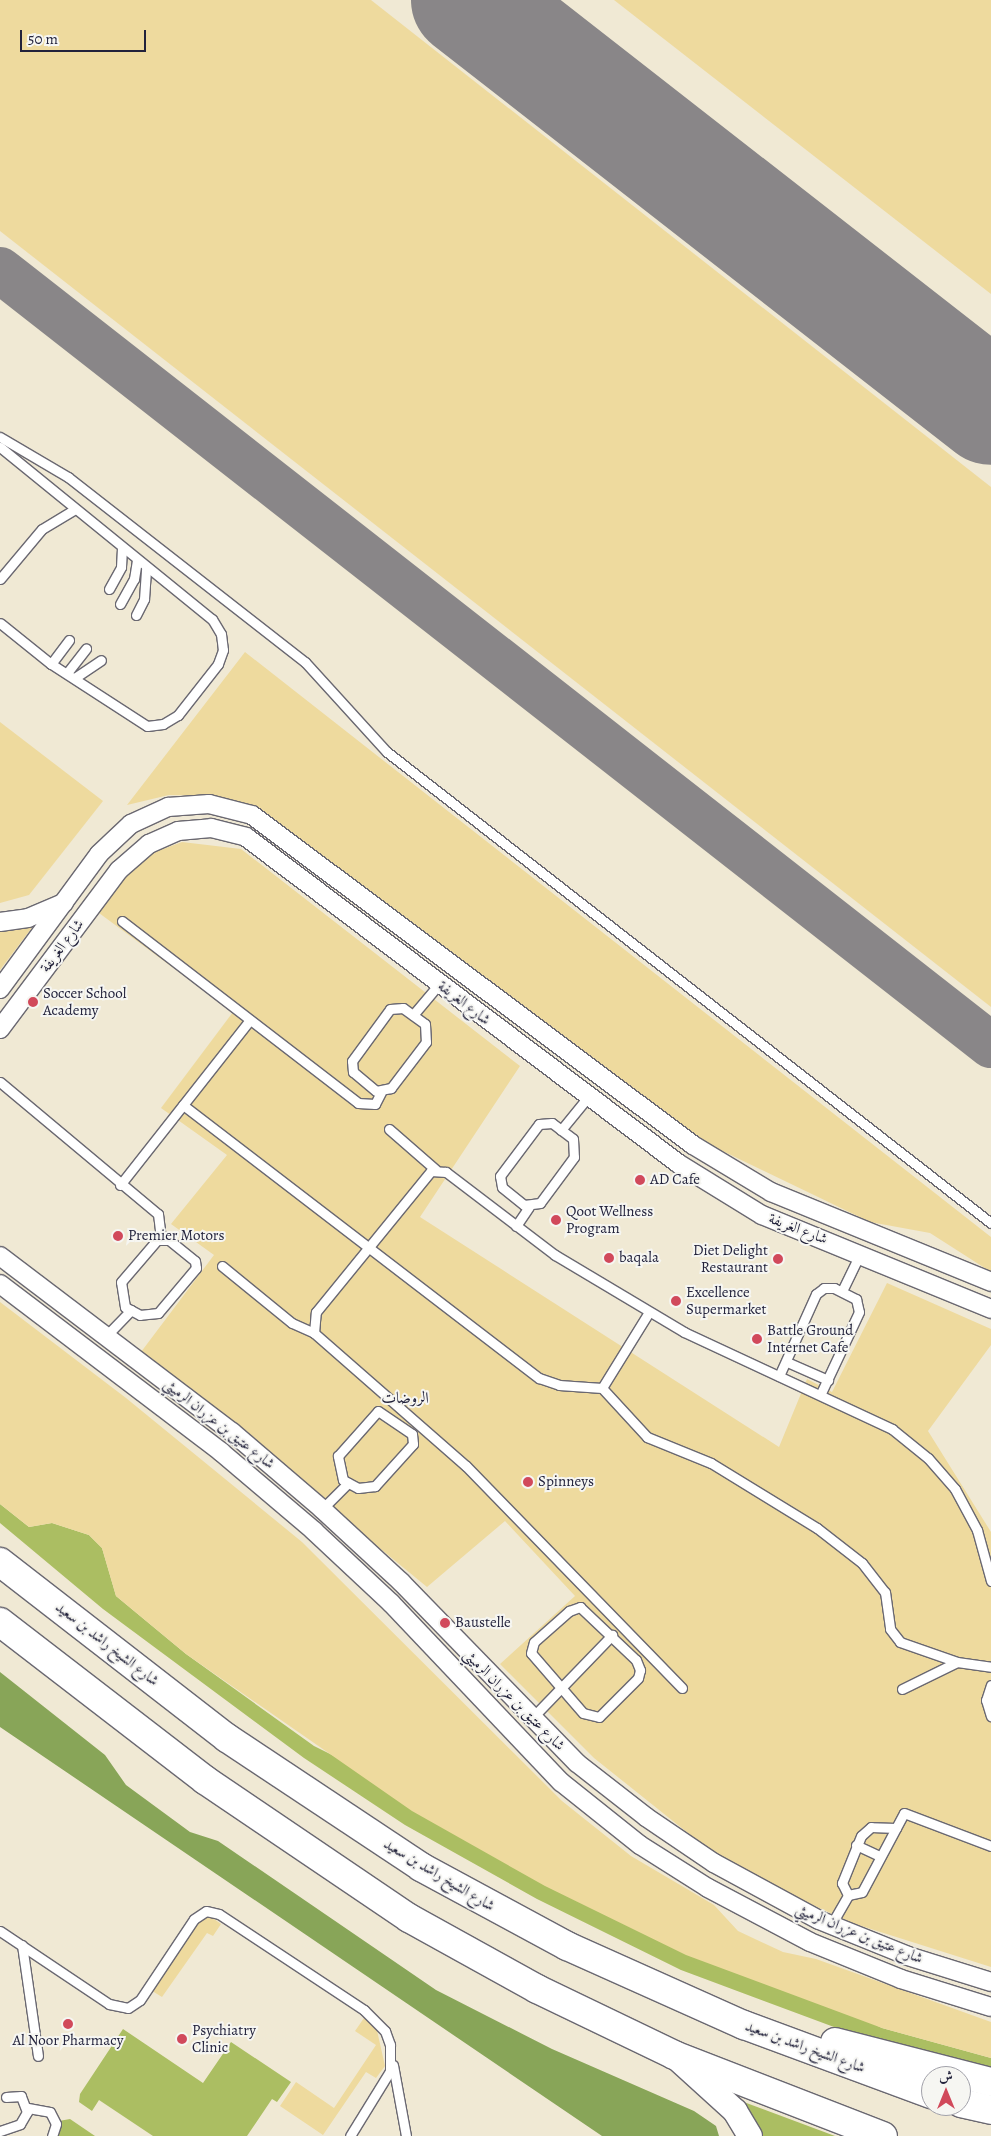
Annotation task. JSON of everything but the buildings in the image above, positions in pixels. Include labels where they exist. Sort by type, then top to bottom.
[{"type":"main road","name":"شارع الشيخ راشد بن سعيد","points":[[0,1562],[227,1738],[421,1867],[567,1946],[744,2025],[921,2090]]},
{"type":"main road","points":[[0,1622],[205,1780],[392,1908],[537,1989],[674,2055],[883,2136]]},
{"type":"main road","points":[[744,2025],[810,2036],[991,2082]]},
{"type":"main road","points":[[971,2105],[991,2110]]},
{"type":"street","name":"شارع الغريفة","points":[[0,989],[99,854],[131,824],[168,807],[209,804],[252,815],[692,1145],[771,1192],[991,1282]]},
{"type":"street","name":"شارع الغريفة","points":[[0,1029],[119,870],[149,844],[178,831],[211,828],[246,837],[679,1164],[762,1215],[991,1309]]},
{"type":"street","points":[[0,922],[28,918],[64,903]]},
{"type":"street","name":"شارع عتيق بن عزران الرميثي","points":[[0,1256],[106,1336],[322,1509],[401,1582],[531,1719],[576,1763],[646,1817],[731,1873],[831,1925],[991,1982]]},
{"type":"street","name":"شارع عتيق بن عزران الرميثي","points":[[0,1284],[221,1452],[314,1531],[391,1603],[561,1782],[640,1845],[708,1888],[810,1942],[901,1979],[991,2007]]},
{"type":"street","points":[[674,2055],[736,2112],[750,2136]]},
{"type":"lane","points":[[0,436],[68,477],[305,662],[387,752],[991,1223]]},
{"type":"lane","points":[[0,447],[74,510],[217,626],[223,642],[218,664],[178,715],[155,726],[132,720],[76,677],[51,664],[0,623]]},
{"type":"lane","points":[[0,579],[42,529],[74,510]]},
{"type":"lane","points":[[109,589],[121,567],[122,548]]},
{"type":"lane","points":[[120,604],[134,579],[137,560]]},
{"type":"lane","points":[[136,615],[144,599],[146,567]]},
{"type":"lane","points":[[51,664],[69,640]]},
{"type":"lane","points":[[67,673],[86,649]]},
{"type":"lane","points":[[76,677],[101,660]]},
{"type":"lane","points":[[122,921],[358,1103],[375,1104],[381,1092],[391,1088],[426,1042],[425,1024],[404,1008],[390,1010],[352,1061],[360,1080],[381,1092]]},
{"type":"lane","points":[[413,1015],[439,984]]},
{"type":"lane","points":[[120,1185],[250,1020]]},
{"type":"lane","points":[[0,1082],[120,1185],[158,1214],[161,1238],[195,1261],[196,1272],[158,1313],[146,1316],[131,1310],[121,1299],[121,1282],[161,1238]]},
{"type":"lane","points":[[561,1130],[588,1097]]},
{"type":"lane","points":[[183,1105],[369,1245],[539,1378],[559,1385],[602,1388],[647,1438],[711,1463],[817,1528],[862,1563],[885,1592],[895,1638],[957,1662],[991,1667]]},
{"type":"lane","points":[[516,1226],[529,1207],[540,1203],[574,1157],[573,1139],[548,1122],[539,1124],[500,1176],[509,1195],[529,1207]]},
{"type":"lane","points":[[389,1129],[436,1170],[446,1172],[555,1256],[649,1312],[779,1376],[821,1393],[892,1429],[938,1468],[971,1518],[991,1581]]},
{"type":"lane","points":[[314,1333],[316,1312],[423,1176],[436,1170]]},
{"type":"lane","points":[[842,1291],[860,1254]]},
{"type":"lane","points":[[222,1266],[292,1323],[314,1333],[423,1427],[682,1688]]},
{"type":"lane","points":[[779,1376],[787,1362],[816,1294],[830,1287],[842,1291],[856,1299],[859,1312],[821,1393]]},
{"type":"lane","points":[[106,1336],[131,1310]]},
{"type":"lane","points":[[602,1388],[649,1312]]},
{"type":"lane","points":[[787,1362],[828,1380]]},
{"type":"lane","points":[[414,1438],[387,1413],[374,1413],[338,1456],[339,1472],[348,1483],[364,1489],[376,1486],[413,1444],[414,1438],[423,1427]]},
{"type":"lane","points":[[322,1509],[348,1483]]},
{"type":"lane","points":[[580,1607],[612,1635],[636,1660],[639,1674],[606,1715],[587,1716],[532,1659],[534,1642],[569,1611],[580,1607]]},
{"type":"lane","points":[[531,1719],[612,1635]]},
{"type":"lane","points":[[902,1689],[957,1662]]},
{"type":"lane","points":[[991,1685],[986,1700],[991,1716]]},
{"type":"lane","points":[[831,1925],[848,1895],[862,1892],[880,1856],[906,1813],[991,1846]]},
{"type":"lane","points":[[848,1895],[842,1883],[856,1845],[872,1827],[896,1828]]},
{"type":"lane","points":[[856,1845],[880,1856]]},
{"type":"lane","points":[[0,1931],[108,2004],[128,2008],[140,2000],[194,1919],[212,1912],[376,2018],[390,2045],[406,2136]]},
{"type":"lane","points":[[22,1945],[38,2056]]},
{"type":"lane","points":[[350,2136],[386,2079],[392,2060]]},
{"type":"lane","points":[[6,2097],[21,2096],[28,2108]]},
{"type":"lane","points":[[0,2131],[20,2124],[28,2108]]},
{"type":"lane","points":[[28,2108],[42,2108],[53,2115],[52,2136]]},
{"type":"green space","points":[[0,1504],[29,1527],[52,1523],[89,1535],[102,1548],[116,1596],[186,1654],[314,1746],[882,2028],[991,2058],[991,2072],[877,2043],[681,1970],[537,1899],[405,1825],[304,1758],[103,1609],[0,1523]]},
{"type":"green space","points":[[0,1672],[105,1755],[126,1785],[190,1832],[218,1841],[436,1990],[552,2049],[694,2111],[716,2126],[719,2136],[602,2136],[0,1727]]},
{"type":"green space","points":[[123,2029],[203,2083],[231,2042],[291,2082],[277,2102],[272,2099],[247,2136],[153,2136],[99,2100],[92,2111],[79,2102],[80,2094]]},
{"type":"green space","points":[[741,2101],[835,2136],[757,2136]]},
{"type":"green space","points":[[70,2119],[95,2136],[49,2136],[59,2121]]},
{"type":"sand","points":[[0,0],[371,0],[991,487],[991,1007],[0,231]]},
{"type":"sand","points":[[614,0],[991,0],[991,294]]},
{"type":"sand","points":[[245,652],[991,1237],[991,1272],[930,1233],[870,1222],[704,1142],[258,812],[215,796],[169,795],[127,805]]},
{"type":"sand","points":[[0,722],[103,801],[29,895],[0,903]]},
{"type":"sand","points":[[182,842],[241,849],[520,1066],[420,1217],[779,1447],[807,1379],[832,1392],[887,1283],[991,1329],[991,1345],[928,1431],[991,1532],[991,1967],[852,1923],[767,1884],[703,1845],[594,1758],[500,1664],[575,1596],[505,1521],[427,1587],[141,1352],[214,1255],[171,1224],[227,1155],[161,1108],[233,1012],[99,913],[123,878],[155,852]]},
{"type":"sand","points":[[37,921],[0,970],[0,930]]},
{"type":"sand","points":[[0,1302],[126,1398],[302,1542],[562,1801],[631,1856],[714,1905],[738,1931],[783,1952],[816,1959],[991,2022],[991,2058],[882,2028],[686,1955],[545,1886],[412,1811],[186,1654],[116,1596],[102,1548],[89,1535],[52,1523],[29,1527],[0,1504]]},
{"type":"sand","points":[[203,1911],[221,1924],[213,1936],[207,1933],[162,1997],[149,1989]]},
{"type":"sand","points":[[364,2018],[376,2026],[385,2066],[376,2078],[366,2072],[323,2135],[280,2106],[296,2082],[334,2108],[376,2045],[355,2031]]},
{"type":"taxiway","points":[[0,270],[991,1045]]},
{"type":"runway","points":[[468,0],[991,408]]},
{"type":"place","name":"Soccer School Academy","points":[[33,1002]]},
{"type":"place","name":"AD Cafe","points":[[640,1180]]},
{"type":"place","name":"Qoot Wellness Program","points":[[556,1220]]},
{"type":"place","name":"Premier Motors","points":[[118,1236]]},
{"type":"place","name":"baqala","points":[[609,1258]]},
{"type":"place","name":"Diet Delight Restaurant","points":[[778,1259]]},
{"type":"place","name":"Excellence Supermarket","points":[[676,1301]]},
{"type":"place","name":"Battle Ground Internet Cafe","points":[[757,1339]]},
{"type":"place","name":"Spinneys","points":[[528,1482]]},
{"type":"place","name":"Baustelle","points":[[445,1623]]},
{"type":"place","name":"Al Noor Pharmacy","points":[[68,2024]]},
{"type":"place","name":"Psychiatry Clinic","points":[[182,2039]]},
{"type":"district","name":"الروضات","points":[[405,1398]]}]
